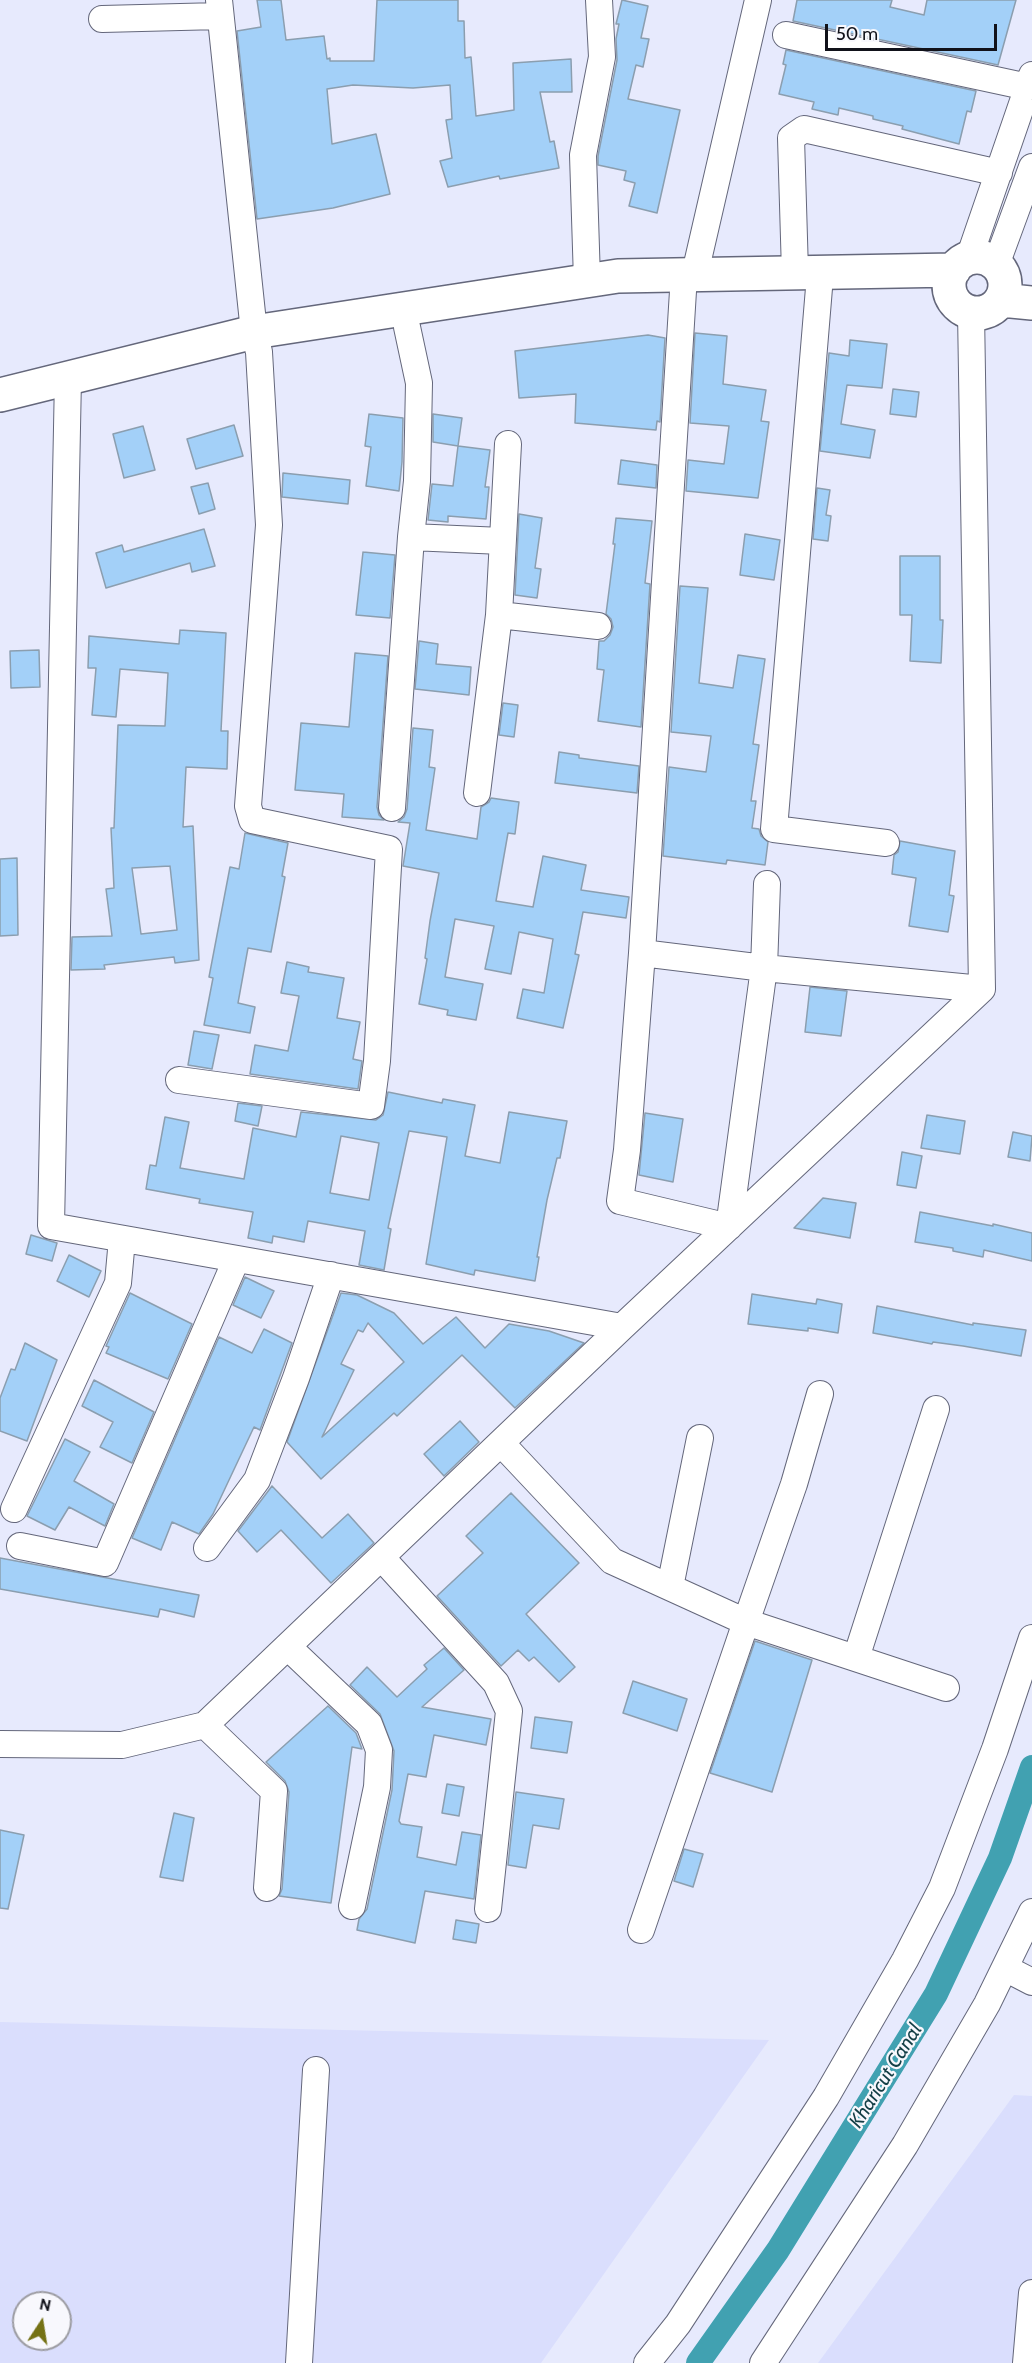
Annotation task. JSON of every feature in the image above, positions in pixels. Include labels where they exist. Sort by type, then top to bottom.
[{"type":"main road","points":[[0,395],[68,388],[256,342],[618,276],[689,282],[807,280],[990,284]]},
{"type":"main road","points":[[256,342],[407,327],[689,282]]},
{"type":"main road","points":[[0,415],[68,388]]},
{"type":"street","points":[[587,280],[583,154],[602,57],[599,0]]},
{"type":"street","points":[[729,1227],[620,1201],[627,1150],[642,952],[681,350],[689,282],[758,0]]},
{"type":"street","points":[[102,19],[220,8],[256,342],[269,525],[248,806],[252,820],[389,849],[376,1061],[371,1106],[179,1080]]},
{"type":"street","points":[[0,1744],[122,1745],[205,1725],[622,1327],[982,989],[990,284],[999,173],[1030,81],[786,34]]},
{"type":"street","points":[[886,843],[774,829],[807,280],[791,138],[804,129],[999,173]]},
{"type":"street","points":[[990,284],[1032,168]]},
{"type":"street","points":[[392,808],[417,481],[419,382],[407,327]]},
{"type":"street","points":[[68,388],[51,1226],[622,1327]]},
{"type":"street","points":[[477,793],[499,615],[508,444]]},
{"type":"street","points":[[411,537],[502,541]]},
{"type":"street","points":[[499,615],[598,626]]},
{"type":"street","points":[[729,1227],[764,968],[767,884]]},
{"type":"street","points":[[642,952],[764,968],[982,989]]},
{"type":"street","points":[[14,1509],[118,1283],[122,1239]]},
{"type":"street","points":[[20,1546],[105,1563],[236,1260]]},
{"type":"street","points":[[207,1548],[257,1480],[296,1378],[331,1275]]},
{"type":"street","points":[[641,1930],[794,1484],[820,1394]]},
{"type":"street","points":[[856,1658],[936,1409]]},
{"type":"street","points":[[670,1587],[700,1438]]},
{"type":"street","points":[[501,1443],[612,1561],[746,1622],[946,1688]]},
{"type":"street","points":[[381,1557],[496,1683],[509,1711],[488,1909]]},
{"type":"street","points":[[647,2363],[678,2324],[826,2097],[905,1960],[942,1888],[995,1749],[1032,1638]]},
{"type":"street","points":[[288,1647],[369,1724],[379,1750],[377,1787],[352,1906]]},
{"type":"street","points":[[205,1725],[274,1791],[267,1888]]},
{"type":"street","points":[[764,2363],[905,2145],[1030,1925]]},
{"type":"street","points":[[1005,1968],[1032,1982]]},
{"type":"street","points":[[299,2363],[316,2070]]},
{"type":"street","points":[[1026,2363],[1032,2293]]},
{"type":"shaded area","points":[[0,2022],[769,2040],[541,2363],[0,2363]]},
{"type":"shaded area","points":[[1014,2095],[1032,2096],[1032,2363],[818,2363]]},
{"type":"building","points":[[257,0],[281,0],[286,40],[324,36],[327,59],[330,58],[330,61],[374,61],[377,0],[458,0],[458,21],[464,21],[465,58],[471,57],[476,116],[514,110],[513,63],[571,59],[572,92],[540,92],[550,142],[554,141],[559,168],[500,179],[499,176],[448,187],[440,161],[452,158],[446,120],[452,119],[450,85],[413,88],[353,85],[327,89],[332,144],[376,134],[390,194],[333,208],[257,219],[237,31],[261,27]]},
{"type":"building","points":[[622,0],[648,6],[641,38],[649,39],[643,67],[636,65],[628,99],[680,110],[657,213],[629,206],[635,183],[624,180],[626,171],[598,165],[617,60],[616,39],[619,24],[616,24]]},
{"type":"building","points":[[797,0],[892,0],[890,7],[924,15],[927,0],[1016,0],[998,65],[793,21]]},
{"type":"building","points":[[786,50],[976,91],[971,112],[967,111],[959,144],[902,129],[903,126],[873,119],[873,116],[839,108],[838,115],[812,109],[814,102],[779,94],[786,65],[783,64]]},
{"type":"building","points":[[695,333],[727,336],[723,384],[766,390],[761,421],[769,422],[758,498],[686,491],[688,460],[724,464],[729,426],[690,423]]},
{"type":"building","points":[[648,335],[665,338],[660,422],[657,421],[656,430],[575,423],[576,394],[519,398],[515,351]]},
{"type":"building","points":[[850,340],[887,344],[882,388],[847,385],[841,424],[875,430],[870,458],[820,451],[829,353],[849,356]]},
{"type":"building","points":[[893,389],[919,392],[916,417],[890,414]]},
{"type":"building","points":[[369,414],[403,418],[399,491],[366,486],[371,447],[365,446]]},
{"type":"building","points":[[433,414],[462,418],[458,446],[433,442]]},
{"type":"building","points":[[234,425],[243,456],[196,469],[187,439]]},
{"type":"building","points":[[143,426],[155,470],[124,478],[113,434]]},
{"type":"building","points":[[458,446],[490,450],[485,487],[489,487],[486,519],[448,516],[448,522],[428,520],[432,484],[453,486]]},
{"type":"building","points":[[621,460],[657,465],[656,488],[618,484]]},
{"type":"building","points":[[283,473],[350,480],[348,504],[282,497]]},
{"type":"building","points":[[208,483],[215,509],[199,514],[191,487]]},
{"type":"building","points":[[817,488],[830,490],[826,515],[831,516],[828,541],[813,539]]},
{"type":"building","points":[[519,514],[542,518],[535,568],[541,569],[537,598],[515,595]]},
{"type":"building","points":[[616,518],[652,521],[645,583],[650,584],[641,727],[598,721],[604,670],[597,669],[599,641],[604,641],[610,635],[613,627],[611,619],[606,614]]},
{"type":"building","points":[[204,529],[215,566],[192,572],[190,563],[106,588],[96,553],[122,545],[124,552]]},
{"type":"building","points":[[745,534],[780,540],[774,580],[740,575]]},
{"type":"building","points":[[363,552],[395,555],[390,618],[356,615]]},
{"type":"building","points":[[900,556],[940,556],[940,620],[943,620],[941,663],[910,661],[912,615],[900,615]]},
{"type":"building","points":[[680,586],[708,588],[699,683],[733,688],[738,655],[765,659],[753,744],[759,745],[751,801],[756,801],[752,828],[759,829],[761,836],[768,842],[765,865],[727,860],[726,864],[663,856],[669,767],[706,772],[711,736],[671,732]]},
{"type":"building","points":[[180,630],[226,633],[221,731],[228,731],[227,769],[186,767],[183,827],[193,826],[199,960],[175,963],[174,957],[104,965],[105,969],[71,970],[72,937],[112,936],[106,889],[114,888],[111,828],[114,828],[118,725],[165,726],[168,673],[120,669],[116,717],[92,715],[96,668],[88,668],[89,636],[179,644]],"holes":[[[170,866],[177,930],[141,934],[132,868]]]},
{"type":"building","points":[[419,641],[438,644],[436,664],[471,667],[469,695],[415,689]]},
{"type":"building","points":[[39,650],[40,687],[11,688],[10,651]]},
{"type":"building","points":[[355,653],[388,656],[377,807],[379,815],[384,820],[342,817],[344,794],[295,790],[301,723],[349,727]]},
{"type":"building","points":[[503,703],[518,705],[514,737],[499,735]]},
{"type":"building","points":[[413,728],[433,730],[429,767],[435,768],[426,830],[477,839],[481,807],[491,798],[519,802],[515,834],[508,833],[496,901],[533,907],[543,856],[586,865],[581,890],[629,897],[626,918],[583,912],[575,954],[579,955],[563,1028],[517,1018],[523,989],[544,993],[553,939],[519,932],[511,974],[485,969],[494,926],[455,919],[445,977],[483,984],[476,1020],[447,1015],[448,1010],[419,1004],[439,873],[403,866],[410,823],[398,822],[404,817],[407,809]]},
{"type":"building","points":[[559,752],[579,755],[579,758],[639,766],[637,793],[555,783]]},
{"type":"building","points":[[245,833],[288,843],[282,876],[285,877],[271,952],[248,948],[238,1003],[255,1007],[250,1033],[204,1025],[213,978],[209,977],[230,867],[239,869]]},
{"type":"building","points":[[900,841],[955,851],[949,895],[954,896],[948,932],[909,926],[916,878],[892,874],[894,855],[898,852]]},
{"type":"building","points":[[17,858],[18,935],[0,936],[0,859]]},
{"type":"building","points":[[287,962],[309,967],[308,972],[344,978],[337,1018],[360,1022],[353,1059],[362,1061],[358,1089],[250,1074],[255,1045],[288,1051],[299,996],[281,993]]},
{"type":"building","points":[[810,987],[847,991],[841,1036],[805,1032]]},
{"type":"building","points":[[194,1031],[219,1035],[212,1069],[188,1065]]},
{"type":"building","points":[[388,1092],[442,1103],[443,1099],[475,1105],[465,1156],[500,1163],[509,1112],[567,1121],[560,1158],[557,1158],[547,1200],[535,1281],[475,1270],[474,1275],[426,1264],[447,1137],[409,1131],[388,1228],[391,1229],[384,1270],[359,1265],[365,1231],[308,1221],[304,1242],[273,1236],[272,1243],[248,1238],[253,1212],[199,1203],[200,1199],[146,1189],[150,1165],[156,1166],[165,1117],[189,1122],[180,1168],[244,1179],[253,1128],[296,1137],[301,1112],[376,1120],[383,1115]],"holes":[[[341,1136],[379,1143],[369,1200],[330,1193]]]},
{"type":"building","points":[[238,1103],[262,1106],[258,1126],[235,1121]]},
{"type":"building","points":[[645,1113],[683,1119],[673,1182],[639,1175]]},
{"type":"building","points":[[927,1115],[965,1121],[960,1154],[921,1148]]},
{"type":"building","points":[[1013,1132],[1032,1136],[1030,1161],[1008,1157]]},
{"type":"building","points":[[902,1152],[922,1156],[916,1188],[897,1185]]},
{"type":"building","points":[[823,1198],[856,1203],[850,1238],[794,1228]]},
{"type":"building","points":[[920,1212],[1032,1233],[1032,1261],[984,1250],[983,1257],[953,1251],[953,1248],[915,1242]]},
{"type":"building","points":[[31,1235],[57,1243],[52,1261],[26,1254]]},
{"type":"building","points":[[69,1255],[101,1271],[89,1297],[57,1281]]},
{"type":"building","points":[[245,1277],[274,1291],[261,1318],[233,1305]]},
{"type":"building","points":[[130,1293],[192,1324],[168,1379],[106,1353],[109,1347],[106,1346]]},
{"type":"building","points":[[341,1293],[357,1295],[394,1313],[423,1344],[456,1317],[485,1348],[509,1324],[549,1331],[584,1343],[515,1408],[462,1355],[397,1416],[394,1413],[321,1479],[287,1442]],"holes":[[[368,1323],[404,1362],[322,1437],[354,1370],[341,1364],[358,1330],[363,1332]]]},
{"type":"building","points":[[752,1294],[816,1304],[817,1299],[842,1304],[838,1333],[808,1328],[808,1331],[748,1324]]},
{"type":"building","points":[[877,1306],[973,1325],[973,1323],[1026,1330],[1021,1356],[963,1346],[933,1342],[932,1344],[873,1333]]},
{"type":"building","points":[[264,1329],[292,1343],[260,1430],[254,1427],[213,1514],[199,1534],[172,1522],[161,1550],[132,1538],[219,1337],[252,1353]]},
{"type":"building","points":[[25,1343],[57,1360],[27,1441],[0,1431],[0,1398],[11,1369],[15,1370]]},
{"type":"building","points":[[94,1380],[154,1412],[132,1463],[100,1447],[113,1422],[82,1406]]},
{"type":"building","points":[[460,1421],[479,1442],[444,1476],[424,1454]]},
{"type":"building","points":[[65,1439],[90,1452],[74,1481],[114,1504],[105,1526],[69,1507],[55,1530],[27,1516]]},
{"type":"building","points":[[272,1486],[322,1538],[348,1514],[374,1543],[331,1583],[281,1530],[257,1552],[238,1531]]},
{"type":"building","points":[[511,1493],[579,1563],[526,1614],[575,1667],[559,1682],[534,1657],[529,1661],[518,1650],[501,1666],[437,1596],[483,1553],[466,1536]]},
{"type":"building","points":[[0,1558],[199,1595],[194,1617],[160,1609],[158,1617],[0,1589]]},
{"type":"building","points":[[755,1641],[812,1660],[772,1792],[710,1773]]},
{"type":"building","points":[[444,1648],[464,1670],[422,1707],[491,1719],[486,1745],[434,1735],[426,1777],[408,1774],[399,1821],[401,1824],[422,1827],[417,1857],[456,1865],[462,1832],[481,1835],[474,1899],[425,1891],[415,1943],[357,1930],[359,1919],[367,1909],[392,1790],[394,1751],[380,1714],[350,1685],[367,1667],[397,1697],[427,1669],[424,1665]]},
{"type":"building","points":[[633,1681],[687,1699],[677,1731],[623,1713]]},
{"type":"building","points":[[328,1706],[356,1733],[362,1749],[352,1747],[331,1903],[279,1896],[282,1889],[289,1792],[285,1781],[266,1762]]},
{"type":"building","points":[[535,1717],[572,1722],[567,1753],[531,1748]]},
{"type":"building","points":[[447,1784],[464,1787],[459,1816],[442,1813]]},
{"type":"building","points":[[516,1792],[564,1799],[559,1829],[533,1825],[526,1868],[508,1865]]},
{"type":"building","points":[[174,1813],[194,1818],[183,1881],[160,1877]]},
{"type":"building","points":[[0,1830],[24,1835],[8,1909],[0,1908]]},
{"type":"building","points":[[684,1849],[703,1854],[693,1887],[674,1881]]},
{"type":"building","points":[[456,1920],[479,1924],[476,1943],[453,1939]]},
{"type":"waterway","name":"Kharicut Canal","points":[[698,2363],[778,2250],[936,1994],[1000,1858],[1032,1767]]}]
